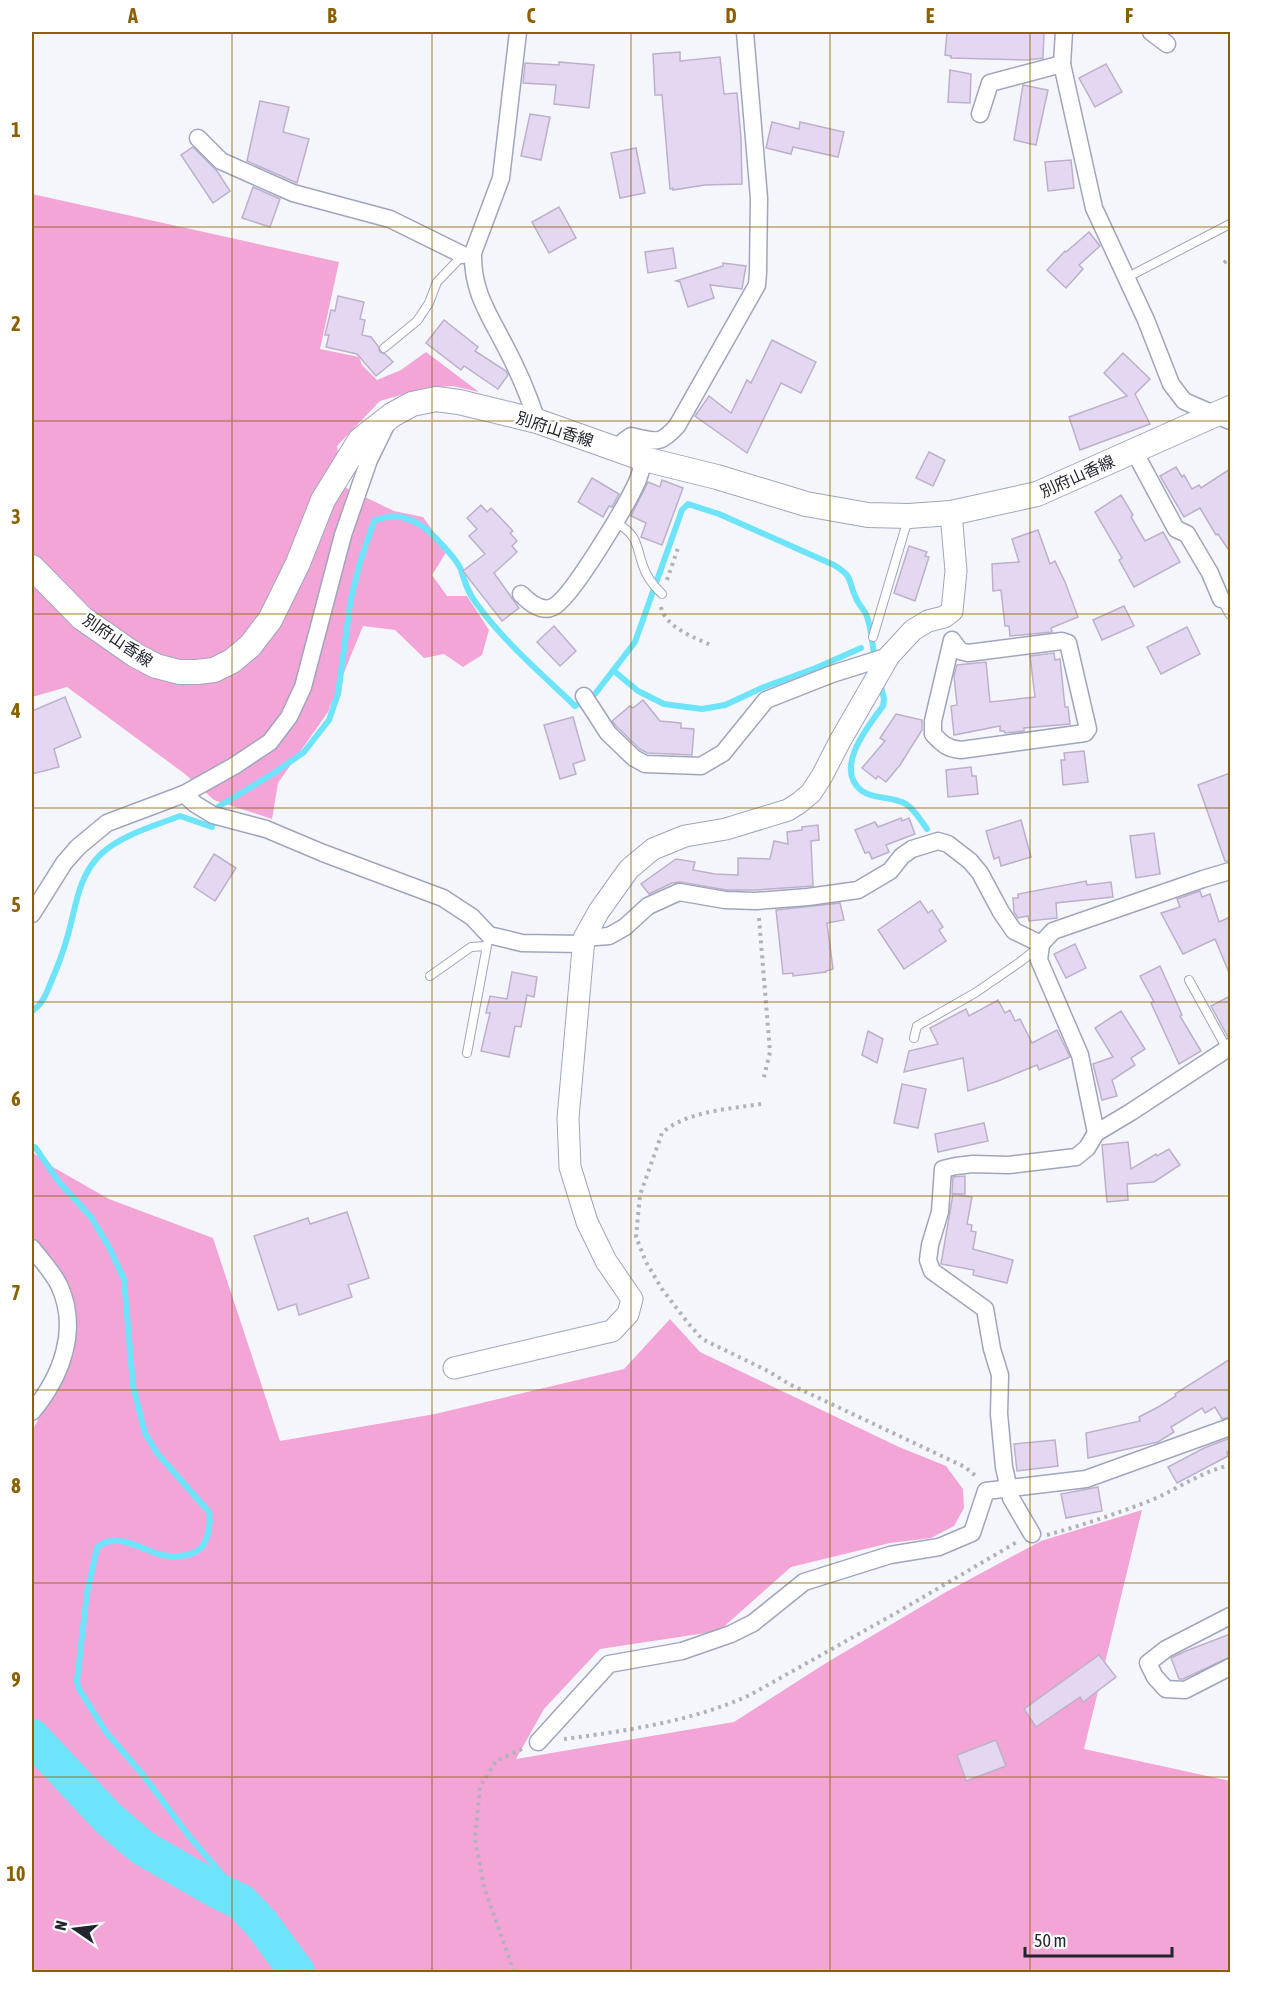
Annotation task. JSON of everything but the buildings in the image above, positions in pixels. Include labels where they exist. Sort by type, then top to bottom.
[{"type":"main road","name":"別府山香線","points":[[32,567],[82,618],[135,655],[156,666],[178,672],[214,670],[232,661],[250,646],[270,620],[298,563],[323,500],[360,440],[392,415],[412,404],[436,399],[537,421],[632,456],[717,477],[806,504],[868,515],[909,516],[951,513],[1037,494],[1134,451],[1225,415]]},
{"type":"street","points":[[518,32],[501,178],[468,254],[485,311],[522,382],[537,421]]},
{"type":"street","points":[[521,594],[529,602],[543,608],[551,608],[565,599],[616,522],[638,480],[632,456],[624,441],[631,436],[656,441],[665,440],[677,426],[757,285],[759,198],[745,32]]},
{"type":"street","points":[[1064,32],[1062,64],[1094,208],[1146,320],[1170,384],[1184,401],[1225,415]]},
{"type":"street","points":[[1151,32],[1167,44]]},
{"type":"street","points":[[980,114],[990,84],[1062,64]]},
{"type":"street","points":[[198,138],[221,161],[284,189],[390,219],[468,254]]},
{"type":"street","points":[[32,914],[64,863],[78,847],[107,823],[184,794],[234,766],[270,742],[289,717],[303,687],[343,535],[369,460],[392,415]]},
{"type":"street","points":[[1134,451],[1176,529],[1187,534],[1210,573],[1221,598]]},
{"type":"street","points":[[951,513],[956,571],[952,640],[933,721],[933,734],[944,746],[961,750],[1085,733],[1088,729],[1068,643],[1062,641],[968,653],[960,651],[952,640]]},
{"type":"street","points":[[454,1368],[612,1331],[628,1314],[632,1299],[606,1261],[587,1221],[570,1167],[568,1118],[583,941],[599,911],[629,869],[653,849],[685,836],[726,830],[788,810],[811,793],[889,656],[913,630],[928,621],[944,617],[952,611]]},
{"type":"street","points":[[584,696],[608,733],[634,758],[645,764],[701,766],[723,753],[766,700],[832,674],[889,656]]},
{"type":"street","points":[[184,794],[213,815],[266,829],[443,898],[472,917],[487,941],[522,943],[583,941],[609,936],[625,927],[648,906],[679,892],[725,900],[756,902],[858,890],[890,871],[902,856],[912,849],[938,841],[948,844],[970,861],[980,873],[1014,931],[1041,944]]},
{"type":"street","points":[[1096,1133],[1080,1055],[1039,960],[1041,944],[1053,931],[1203,879],[1226,875]]},
{"type":"street","points":[[1032,1534],[1011,1498],[1000,1437],[1000,1375],[992,1349],[985,1309],[932,1271],[928,1260],[940,1212],[943,1169],[956,1166],[1009,1165],[1076,1157],[1087,1148],[1096,1133],[1229,1048]]},
{"type":"street","points":[[32,1248],[58,1284],[68,1311],[69,1333],[62,1361],[53,1382],[32,1412]]},
{"type":"street","points":[[538,1742],[609,1664],[682,1651],[731,1634],[753,1623],[804,1582],[890,1555],[939,1547],[972,1533],[986,1491],[1086,1479],[1230,1427]]},
{"type":"street","points":[[1230,1617],[1166,1649],[1148,1663],[1155,1677],[1166,1689],[1185,1690],[1230,1667]]},
{"type":"lane","points":[[1126,278],[1230,224]]},
{"type":"lane","points":[[384,348],[417,321],[429,303],[437,282],[468,254]]},
{"type":"lane","points":[[873,637],[909,516]]},
{"type":"lane","points":[[616,522],[629,531],[638,546],[643,567],[654,586],[662,594]]},
{"type":"lane","points":[[1221,598],[1230,615]]},
{"type":"lane","points":[[430,976],[471,947],[487,941]]},
{"type":"lane","points":[[467,1053],[487,941]]},
{"type":"lane","points":[[914,1038],[917,1026],[975,993],[1020,962],[1041,944]]},
{"type":"lane","points":[[1189,980],[1229,1048]]},
{"type":"path","points":[[1224,263],[1230,257]]},
{"type":"path","points":[[679,545],[660,601],[662,612],[687,634],[711,645]]},
{"type":"path","points":[[756,902],[760,924],[770,1052],[763,1081]]},
{"type":"path","points":[[761,1104],[707,1112],[668,1127],[662,1133],[652,1155],[640,1195],[636,1238],[646,1262],[662,1289],[702,1339],[768,1371],[789,1384],[965,1467],[978,1478],[986,1491]]},
{"type":"path","points":[[514,1972],[484,1887],[475,1839],[480,1787],[496,1761],[538,1742],[657,1724],[729,1704],[750,1695],[1032,1534],[1043,1536],[1132,1507],[1171,1491],[1190,1479],[1230,1465]]},
{"type":"shaded area","points":[[32,194],[339,262],[320,349],[359,357],[362,365],[377,380],[401,370],[426,352],[479,392],[453,386],[425,388],[380,401],[337,446],[344,487],[394,511],[423,517],[447,551],[432,575],[447,596],[467,596],[489,630],[482,655],[463,667],[444,654],[424,658],[395,630],[363,626],[328,712],[278,783],[272,819],[214,800],[185,774],[67,687],[32,697]]},
{"type":"shaded area","points":[[32,1152],[51,1166],[109,1199],[213,1238],[280,1441],[435,1414],[624,1369],[670,1319],[700,1352],[899,1447],[946,1466],[963,1489],[964,1508],[954,1526],[931,1538],[890,1543],[791,1567],[719,1631],[600,1649],[544,1709],[516,1759],[734,1722],[826,1663],[946,1592],[1041,1541],[1142,1510],[1084,1749],[1230,1781],[1230,1972],[32,1972],[32,1431],[74,1354],[72,1294],[32,1235]]},
{"type":"waterway","points":[[32,1011],[42,1002],[58,966],[82,883],[101,854],[128,836],[180,816],[212,827],[218,807],[304,752],[329,720],[338,694],[351,598],[374,521],[387,517],[404,518],[422,526],[431,534],[459,565],[471,595],[498,631],[575,706],[595,694],[635,642],[682,510],[688,504],[719,514],[841,569],[848,576],[857,600],[868,619],[875,660]]},
{"type":"waterway","points":[[614,671],[638,691],[664,704],[702,709],[725,705],[861,648]]},
{"type":"waterway","points":[[880,682],[884,699],[883,706],[856,748],[851,771],[854,782],[867,794],[906,804],[927,829]]},
{"type":"waterway","points":[[32,1146],[35,1147],[59,1182],[91,1217],[109,1247],[124,1279],[133,1386],[145,1433],[157,1453],[209,1512],[210,1516],[204,1544],[190,1554],[177,1556],[158,1554],[119,1541],[103,1543],[97,1548],[87,1593],[77,1681],[79,1689],[106,1732],[231,1885],[241,1902]]},
{"type":"waterway","points":[[32,1737],[109,1819],[143,1848],[241,1902],[261,1923],[297,1972]]}]
